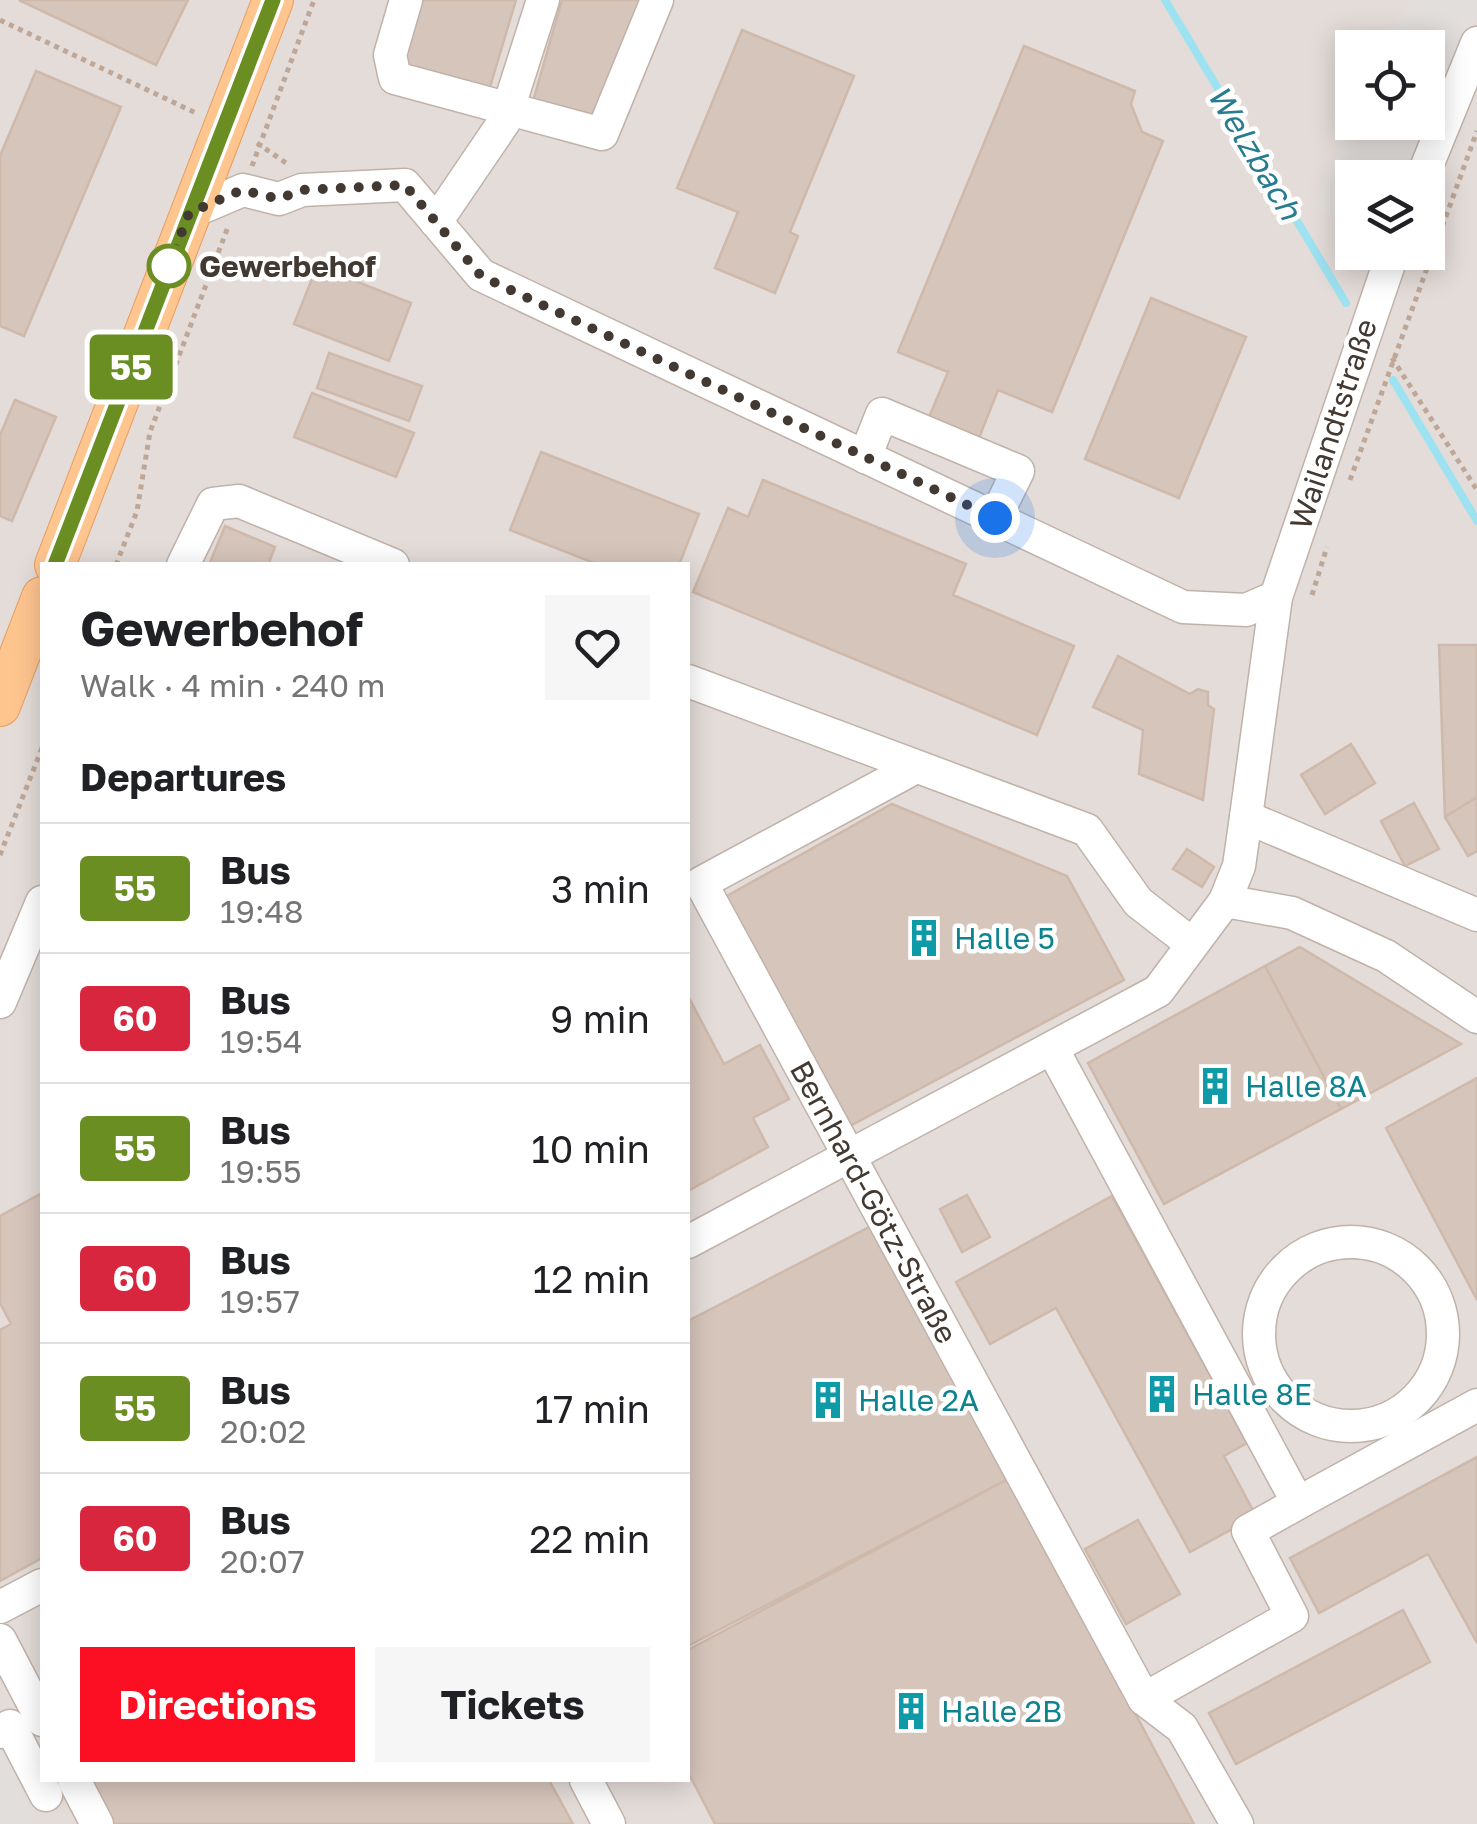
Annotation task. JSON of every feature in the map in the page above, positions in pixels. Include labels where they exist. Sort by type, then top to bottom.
[{"type":"main road","points":[[56,562],[272,0]]},
{"type":"main road","points":[[0,706],[40,601]]},
{"type":"street","points":[[406,0],[390,56],[395,78],[602,134],[657,0]]},
{"type":"street","points":[[436,222],[508,111],[543,0]]},
{"type":"street","points":[[1429,160],[1477,42]]},
{"type":"street","points":[[189,213],[242,190],[291,194],[405,185],[481,276],[1183,608],[1246,610],[1276,598]]},
{"type":"street","name":"Wailandtstraße","points":[[690,1241],[1158,991],[1225,900],[1239,866],[1276,598],[1386,270]]},
{"type":"street","points":[[865,457],[882,414],[1018,471],[995,518]]},
{"type":"street","points":[[184,562],[213,504],[239,501],[385,562]]},
{"type":"street","points":[[690,682],[1087,830],[1138,902],[1192,944]]},
{"type":"street","name":"Bernhard-Götz-Straße","points":[[914,768],[700,882],[1144,1699],[1182,1728],[1237,1824]]},
{"type":"street","points":[[1246,817],[1477,915]]},
{"type":"street","points":[[1225,900],[1292,913],[1339,934],[1386,956],[1477,1016]]},
{"type":"street","points":[[0,1002],[40,907]]},
{"type":"street","points":[[1052,1048],[1298,1503]]},
{"type":"street","points":[[1376,1242],[1425,1274],[1446,1332],[1433,1382],[1399,1415],[1352,1428],[1302,1414],[1267,1376],[1258,1329],[1274,1281],[1318,1246],[1376,1242]]},
{"type":"street","points":[[1144,1699],[1292,1616],[1248,1531],[1477,1405]]},
{"type":"street","points":[[0,1607],[40,1586]]},
{"type":"street","points":[[0,1640],[40,1716]]},
{"type":"street","points":[[0,1732],[10,1726],[40,1763]]},
{"type":"street","points":[[587,1782],[609,1824]]},
{"type":"street","points":[[60,1787],[97,1824]]},
{"type":"path","points":[[0,20],[202,116]]},
{"type":"path","points":[[1349,482],[1477,131]]},
{"type":"path","points":[[251,140],[291,167],[291,194]]},
{"type":"path","points":[[1367,319],[1477,490]]},
{"type":"path","points":[[117,562],[137,511],[150,432],[186,338]]},
{"type":"path","points":[[1312,595],[1330,535]]},
{"type":"path","points":[[0,855],[40,753]]},
{"type":"shaded area","points":[[0,0],[1477,0],[1477,1824],[0,1824]]},
{"type":"shaded area","points":[[1413,0],[1477,0],[1477,16],[1445,99],[1445,30],[1390,30]]},
{"type":"shaded area","points":[[1341,140],[1429,140],[1422,160],[1335,160],[1335,216],[1315,208]]},
{"type":"shaded area","points":[[12,1709],[40,1763],[40,1782],[50,1782],[58,1797],[29,1813],[34,1824],[0,1824],[0,1716]]},
{"type":"building","points":[[19,0],[188,0],[156,65]]},
{"type":"building","points":[[417,0],[516,0],[487,97],[396,70]]},
{"type":"building","points":[[562,0],[640,0],[604,125],[532,105]]},
{"type":"building","points":[[742,30],[854,76],[790,232],[798,236],[775,293],[715,268],[738,212],[677,188]]},
{"type":"building","points":[[1024,46],[1135,91],[1131,104],[1142,132],[1163,141],[1052,412],[998,390],[977,443],[927,422],[948,372],[898,352]]},
{"type":"building","points":[[36,71],[121,107],[24,336],[0,326],[0,156]]},
{"type":"building","points":[[317,266],[411,303],[389,361],[294,324]]},
{"type":"building","points":[[1151,298],[1246,337],[1179,498],[1085,459]]},
{"type":"building","points":[[329,353],[422,386],[409,421],[317,388]]},
{"type":"building","points":[[312,393],[414,433],[396,477],[294,437]]},
{"type":"building","points":[[15,400],[56,417],[12,521],[0,516],[0,435]]},
{"type":"building","points":[[541,452],[699,514],[680,562],[591,562],[510,530]]},
{"type":"building","points":[[763,480],[966,564],[953,595],[1074,646],[1037,735],[693,592],[728,508],[748,517]]},
{"type":"building","points":[[225,526],[275,547],[269,562],[210,562]]},
{"type":"building","points":[[1439,645],[1477,645],[1477,797],[1445,817]]},
{"type":"building","points":[[1118,656],[1190,694],[1198,689],[1208,692],[1208,705],[1214,709],[1203,800],[1139,774],[1143,730],[1093,707]]},
{"type":"building","points":[[1351,744],[1375,783],[1325,814],[1301,775]]},
{"type":"building","points":[[1477,797],[1477,851],[1468,856],[1445,817]]},
{"type":"building","points":[[1414,803],[1439,849],[1405,866],[1381,821]]},
{"type":"building","name":"Halle 5","points":[[892,804],[1067,876],[1124,980],[846,1128],[725,897]]},
{"type":"building","points":[[1187,849],[1214,867],[1202,887],[1173,869]]},
{"type":"building","points":[[1300,947],[1461,1044],[1341,1109],[1265,966]]},
{"type":"building","name":"Halle 8A","points":[[1265,966],[1341,1109],[1164,1204],[1088,1063]]},
{"type":"building","points":[[690,1000],[724,1064],[760,1045],[789,1099],[753,1118],[768,1147],[690,1190]]},
{"type":"building","points":[[1477,1078],[1477,1300],[1386,1128]]},
{"type":"building","points":[[40,1194],[40,1559],[0,1581],[0,1330],[11,1324],[0,1303],[0,1216]]},
{"type":"building","points":[[967,1195],[990,1237],[962,1252],[940,1209]]},
{"type":"building","name":"Halle 8E","points":[[1112,1196],[1247,1443],[1224,1456],[1256,1516],[1190,1552],[1056,1308],[990,1344],[956,1282]]},
{"type":"building","name":"Halle 2A","points":[[877,1223],[1010,1478],[690,1645],[690,1320]]},
{"type":"building","points":[[1477,1457],[1477,1643],[1428,1554],[1319,1613],[1290,1558]]},
{"type":"building","name":"Halle 2B","points":[[1010,1478],[1194,1824],[715,1824],[690,1776],[690,1649]]},
{"type":"building","points":[[1138,1520],[1180,1594],[1126,1624],[1085,1549]]},
{"type":"building","points":[[1403,1610],[1430,1662],[1236,1764],[1209,1713]]},
{"type":"building","points":[[90,1782],[550,1782],[573,1824],[112,1824]]},
{"type":"waterway","name":"Welzbach","points":[[1165,0],[1346,303]]},
{"type":"waterway","name":"Welzbach","points":[[1393,380],[1477,521]]},
{"type":"bus line","name":"55","points":[[56,562],[273,0]]},
{"type":"place","name":"Gewerbehof","points":[[169,266]]},
{"type":"place","name":"Halle 5","points":[[924,938]]},
{"type":"place","name":"Halle 8A","points":[[1215,1086]]},
{"type":"place","name":"Halle 8E","points":[[1162,1394]]},
{"type":"place","name":"Halle 2A","points":[[828,1400]]},
{"type":"place","name":"Halle 2B","points":[[911,1711]]},
{"type":"route","points":[[169,266],[189,213],[242,190],[279,199],[302,190],[405,185],[481,276],[995,518]]}]
